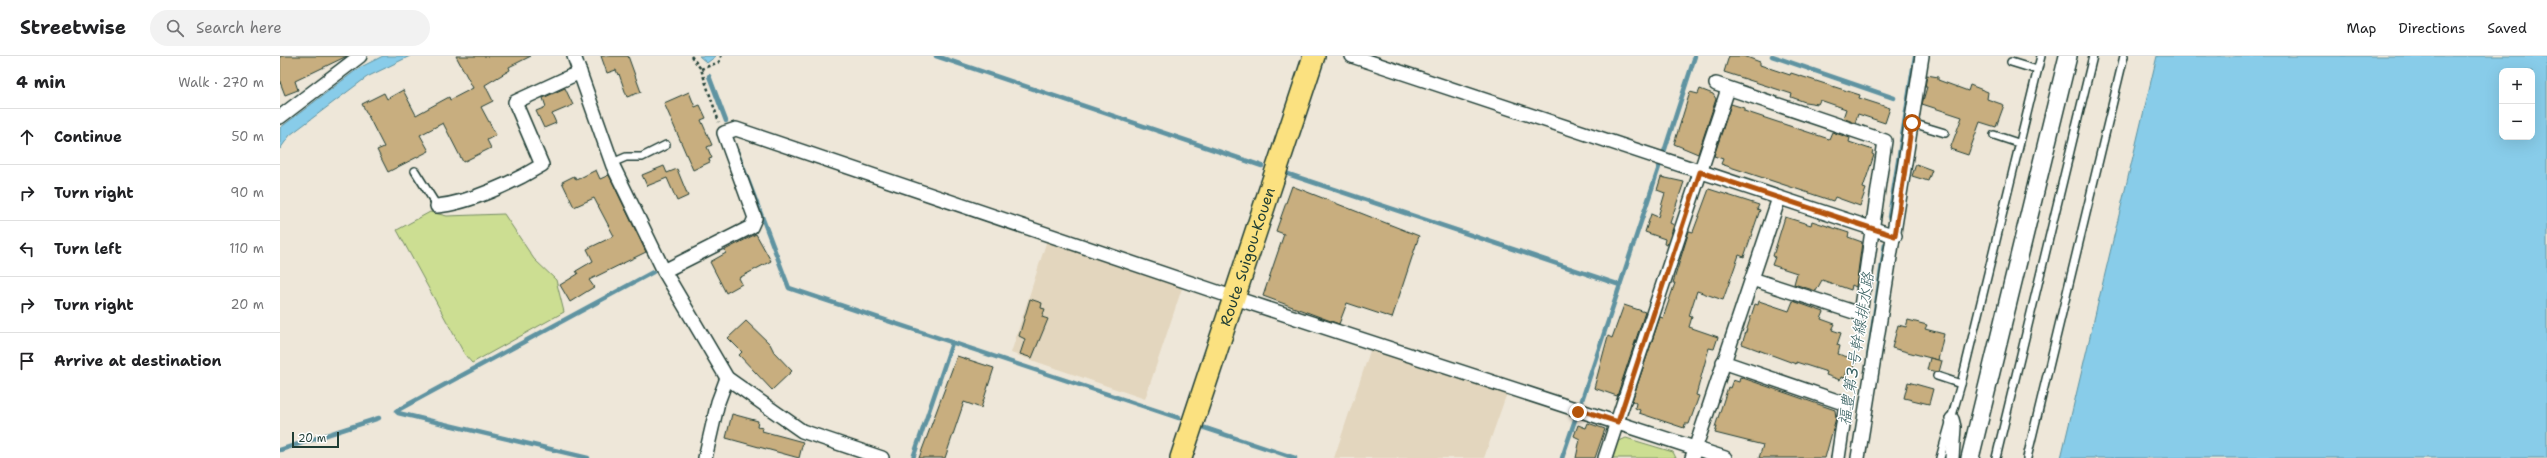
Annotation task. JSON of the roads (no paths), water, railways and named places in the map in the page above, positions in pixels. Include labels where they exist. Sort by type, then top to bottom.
[{"type":"main road","name":"Route Suigou-Kouen","points":[[1181,458],[1314,56]]},
{"type":"street","points":[[280,117],[360,56]]},
{"type":"street","points":[[574,56],[612,163],[664,271],[726,378],[802,431],[882,458]]},
{"type":"street","points":[[1352,56],[1895,236]]},
{"type":"street","points":[[1858,458],[1895,236],[1922,56]]},
{"type":"street","points":[[1970,458],[2068,56]]},
{"type":"street","points":[[437,206],[452,204],[524,176],[542,166],[516,102],[580,72]]},
{"type":"street","points":[[1605,458],[1700,172],[1722,86],[1885,142],[1860,314],[1752,279]]},
{"type":"street","points":[[664,271],[751,227],[755,218],[724,133],[736,129],[1235,298],[1572,410],[1584,411],[1618,422],[1694,453],[1725,458]]},
{"type":"street","points":[[1694,453],[1779,198]]},
{"type":"street","points":[[1724,362],[1846,404],[1838,458]]},
{"type":"street","points":[[705,458],[718,402],[726,378]]},
{"type":"street","points":[[1952,419],[1954,427],[1952,458]]},
{"type":"lane","points":[[1940,458],[1961,384],[2018,143],[2041,56]]},
{"type":"lane","points":[[1996,458],[2093,56]]},
{"type":"lane","points":[[2027,458],[2124,56]]},
{"type":"lane","points":[[2011,62],[2037,70]]},
{"type":"lane","points":[[1912,123],[1945,133]]},
{"type":"lane","points":[[1994,135],[2018,143]]},
{"type":"lane","points":[[612,163],[626,157],[642,157],[666,145]]},
{"type":"lane","points":[[415,171],[437,206]]},
{"type":"lane","points":[[1937,376],[1961,384]]},
{"type":"water","points":[[383,56],[410,56],[367,77],[290,135],[280,149],[280,128],[359,68]]},
{"type":"water","points":[[699,56],[716,56],[707,63]]},
{"type":"water","points":[[2157,56],[2547,56],[2547,458],[2061,458]]},
{"type":"waterway","points":[[936,56],[1262,166]]},
{"type":"waterway","points":[[1664,152],[1695,56]]},
{"type":"waterway","points":[[1772,56],[1894,98]]},
{"type":"waterway","name":"福豊第3号幹線排水路","points":[[1889,217],[1915,56]]},
{"type":"waterway","points":[[709,76],[726,121]]},
{"type":"waterway","points":[[737,151],[789,288],[1179,418]]},
{"type":"waterway","points":[[1582,400],[1659,167]]},
{"type":"waterway","points":[[1288,174],[1620,285]]},
{"type":"waterway","name":"福豊第3号幹線排水路","points":[[1868,357],[1885,244]]},
{"type":"waterway","points":[[588,458],[398,413],[396,411],[653,272]]},
{"type":"waterway","points":[[913,458],[952,343]]},
{"type":"waterway","points":[[1562,458],[1576,417]]},
{"type":"waterway","points":[[280,450],[379,418]]},
{"type":"waterway","points":[[1205,428],[1295,458]]}]
